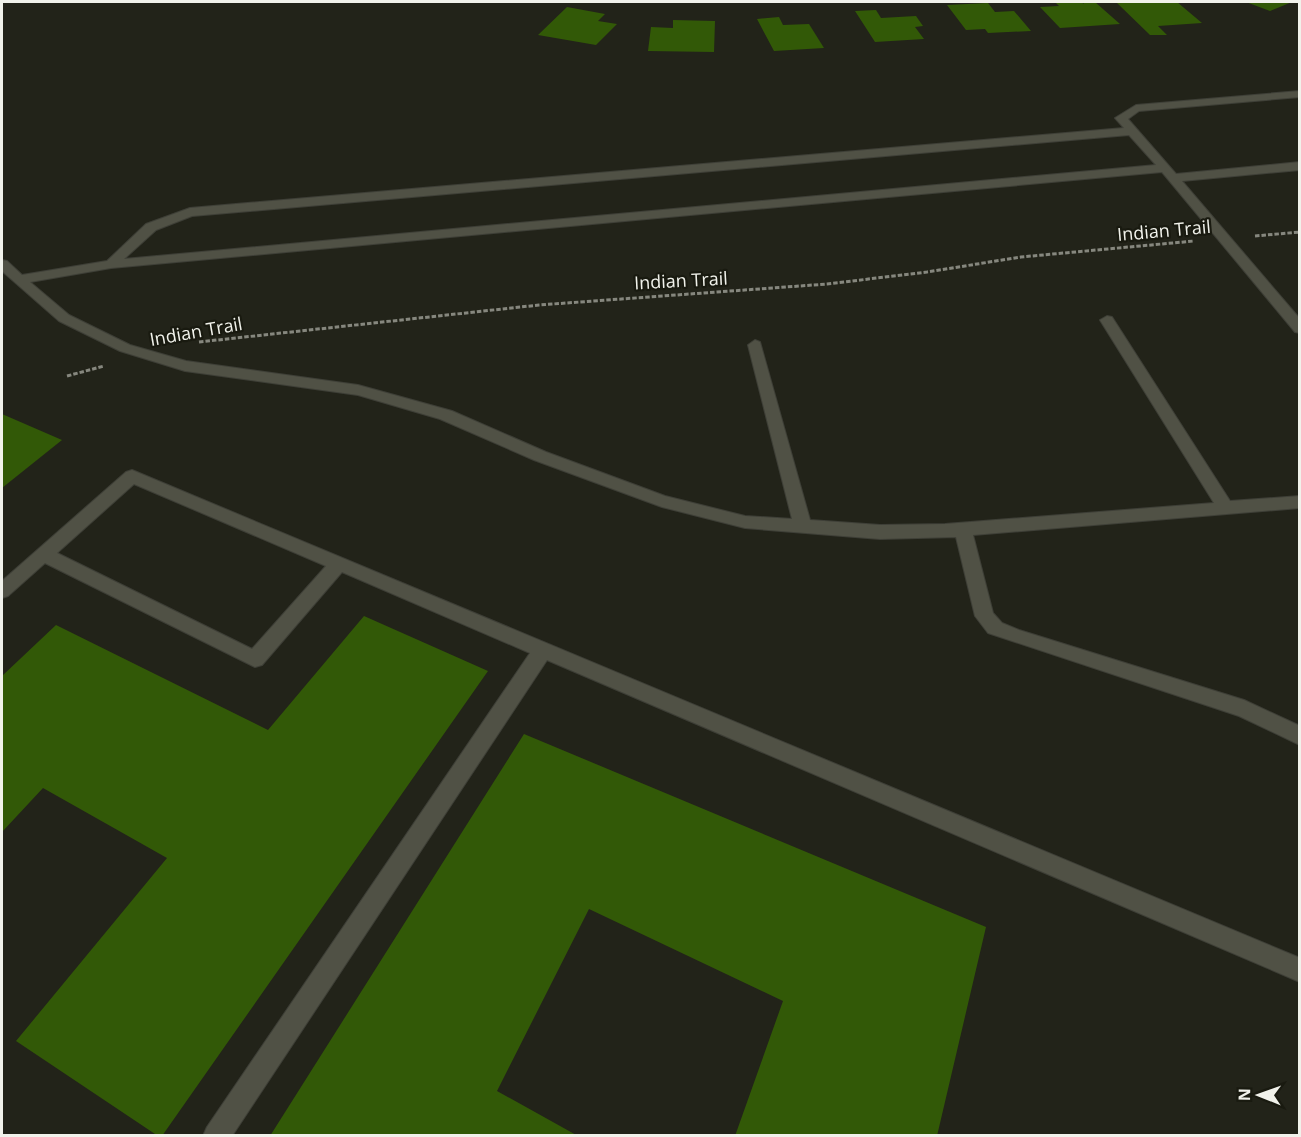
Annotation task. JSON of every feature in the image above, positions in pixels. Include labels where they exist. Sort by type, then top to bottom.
[{"type":"lane","points":[[1299,94],[1136,108],[1121,118],[1299,329]]},
{"type":"lane","points":[[111,264],[151,227],[190,212],[1132,131]]},
{"type":"lane","points":[[21,279],[111,264],[1169,173],[1299,166]]},
{"type":"lane","points":[[2,264],[64,318],[125,348],[185,366],[358,390],[446,415],[540,456],[662,501],[746,522],[880,532],[963,529],[1299,502]]},
{"type":"lane","points":[[1107,320],[1225,507]]},
{"type":"lane","points":[[755,345],[803,527]]},
{"type":"lane","points":[[2,591],[132,476],[1299,970]]},
{"type":"lane","points":[[963,529],[984,616],[995,628],[1244,710],[1299,736]]},
{"type":"lane","points":[[43,554],[255,659],[339,563]]},
{"type":"lane","points":[[216,1136],[543,650]]},
{"type":"path","name":"Indian Trail","points":[[67,376],[215,339],[550,304],[827,284],[927,272],[1021,257],[1299,232]]},
{"type":"building","points":[[1055,2],[1084,4],[1083,2],[1095,2],[1120,24],[1060,28],[1040,7],[1059,6]]},
{"type":"building","points":[[1116,2],[1177,2],[1202,23],[1158,26],[1167,35],[1150,35]]},
{"type":"building","points":[[1246,2],[1292,2],[1270,11]]},
{"type":"building","points":[[988,3],[995,12],[1014,11],[1031,31],[988,33],[985,29],[966,30],[947,5]]},
{"type":"building","points":[[567,7],[605,14],[598,21],[617,24],[596,45],[538,35]]},
{"type":"building","points":[[876,10],[881,18],[916,16],[923,26],[915,27],[924,39],[875,42],[855,11]]},
{"type":"building","points":[[779,17],[783,25],[809,24],[824,48],[774,51],[757,19]]},
{"type":"building","points":[[673,20],[715,21],[714,52],[648,51],[651,27],[673,28]]},
{"type":"building","points":[[2,414],[62,440],[2,488]]},
{"type":"building","points":[[364,616],[488,671],[162,1136],[158,1136],[16,1041],[167,858],[43,788],[2,832],[2,676],[56,625],[268,730]]},
{"type":"building","points":[[524,734],[986,927],[937,1136],[735,1136],[783,1001],[589,909],[497,1091],[578,1136],[270,1136]]}]
